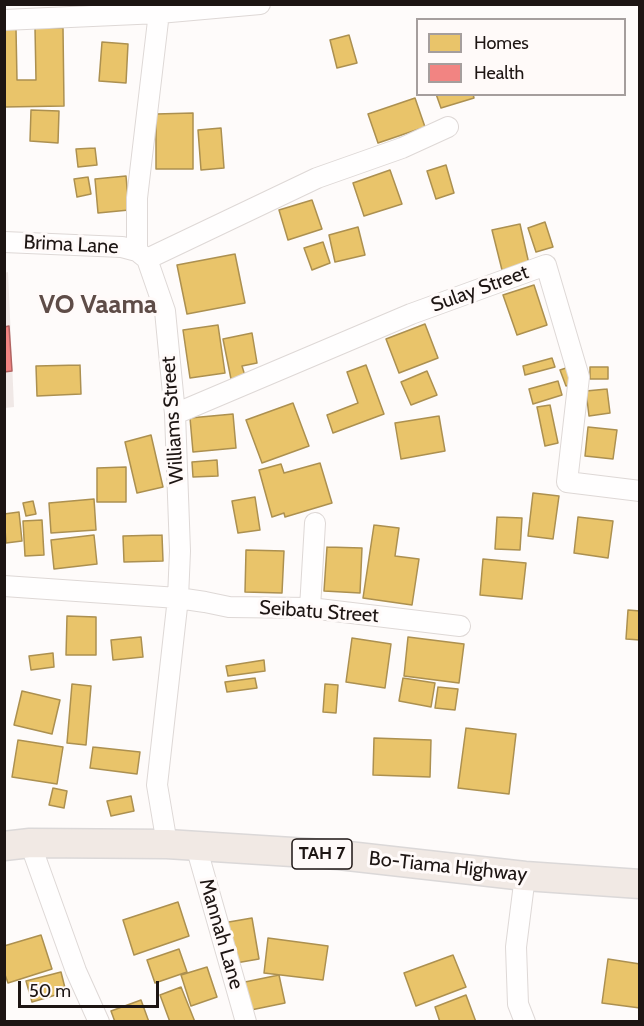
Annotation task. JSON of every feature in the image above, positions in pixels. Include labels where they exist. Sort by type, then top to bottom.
[{"type":"highway","name":"Bo-Tiama Highway","points":[[17,845],[167,844],[339,855],[525,876],[639,884]]},
{"type":"street","points":[[4,20],[260,4]]},
{"type":"street","name":"Williams Street","points":[[159,9],[137,198],[142,255],[165,311],[175,414],[180,551],[158,785],[167,844]]},
{"type":"street","points":[[142,255],[317,178],[402,148],[448,127]]},
{"type":"street","name":"Brima Lane","points":[[4,242],[122,247],[142,255]]},
{"type":"street","name":"Sulay Street","points":[[175,414],[411,314],[546,265],[579,377],[567,482],[639,491]]},
{"type":"street","points":[[310,608],[315,523]]},
{"type":"street","name":"Seibatu Street","points":[[4,586],[177,598],[229,607],[310,608],[460,626]]},
{"type":"street","points":[[17,845],[99,1022]]},
{"type":"street","name":"Mannah Lane","points":[[196,846],[246,1022]]},
{"type":"street","points":[[525,876],[516,947],[518,1005],[525,1022]]},
{"type":"shaded area","points":[[8,272],[14,407],[5,408],[4,273]]},
{"type":"building: Homes","points":[[35,28],[63,28],[64,106],[4,107],[4,29],[16,29],[17,80],[36,80]]},
{"type":"building: Homes","points":[[349,35],[357,63],[337,68],[330,40]]},
{"type":"building: Homes","points":[[102,42],[128,44],[126,83],[99,81]]},
{"type":"building: Homes","points":[[437,96],[474,96],[474,98],[441,108]]},
{"type":"building: Homes","points":[[415,98],[425,127],[378,143],[368,114]]},
{"type":"building: Homes","points":[[31,110],[59,111],[58,143],[30,141]]},
{"type":"building: Homes","points":[[193,113],[193,169],[156,169],[156,114]]},
{"type":"building: Homes","points":[[221,128],[224,168],[201,170],[198,130]]},
{"type":"building: Homes","points":[[95,148],[97,165],[78,167],[76,149]]},
{"type":"building: Homes","points":[[446,165],[454,193],[436,199],[427,171]]},
{"type":"building: Homes","points":[[390,170],[402,204],[364,216],[353,183]]},
{"type":"building: Homes","points":[[126,176],[129,210],[98,213],[95,179]]},
{"type":"building: Homes","points":[[88,177],[91,194],[77,197],[74,179]]},
{"type":"building: Homes","points":[[312,200],[322,229],[288,240],[279,210]]},
{"type":"building: Homes","points":[[545,222],[553,247],[536,252],[528,228]]},
{"type":"building: Homes","points":[[520,224],[529,264],[502,270],[492,230]]},
{"type":"building: Homes","points":[[358,227],[365,255],[335,262],[329,235]]},
{"type":"building: Homes","points":[[323,242],[330,263],[312,270],[304,248]]},
{"type":"building: Homes","points":[[235,254],[245,303],[187,314],[177,265]]},
{"type":"building: Homes","points":[[534,285],[547,325],[517,335],[503,295]]},
{"type":"building: Homes","points":[[425,324],[438,358],[399,373],[386,339]]},
{"type":"building: Homes","points":[[218,325],[225,373],[190,378],[183,330]]},
{"type":"building: Homes","points":[[252,333],[257,363],[242,366],[245,376],[231,379],[223,339]]},
{"type":"building: Homes","points":[[552,358],[555,367],[525,375],[523,366]]},
{"type":"building: Homes","points":[[80,365],[81,394],[37,396],[36,366]]},
{"type":"building: Homes","points":[[366,365],[384,414],[333,433],[327,415],[358,403],[347,372]]},
{"type":"building: Homes","points":[[569,367],[574,384],[566,386],[560,370]]},
{"type":"building: Homes","points":[[590,367],[608,367],[608,379],[590,379]]},
{"type":"building: Homes","points":[[427,371],[437,395],[411,405],[401,382]]},
{"type":"building: Homes","points":[[558,381],[562,395],[533,404],[529,389]]},
{"type":"building: Homes","points":[[607,389],[610,413],[589,416],[586,391]]},
{"type":"building: Homes","points":[[293,403],[309,446],[262,463],[246,420]]},
{"type":"building: Homes","points":[[550,405],[558,443],[545,446],[537,407]]},
{"type":"building: Homes","points":[[233,414],[236,448],[193,452],[190,418]]},
{"type":"building: Homes","points":[[439,416],[445,451],[401,459],[395,423]]},
{"type":"building: Homes","points":[[588,427],[617,430],[613,459],[585,456]]},
{"type":"building: Homes","points":[[151,435],[163,487],[137,493],[125,442]]},
{"type":"building: Homes","points":[[217,460],[218,476],[193,477],[192,462]]},
{"type":"building: Homes","points":[[320,463],[332,503],[285,517],[284,513],[272,517],[259,470],[281,464],[284,473]]},
{"type":"building: Homes","points":[[126,467],[126,502],[97,502],[97,468]]},
{"type":"building: Homes","points":[[533,493],[559,496],[553,539],[528,536]]},
{"type":"building: Homes","points":[[255,497],[260,530],[238,533],[232,501]]},
{"type":"building: Homes","points":[[94,499],[96,530],[51,533],[49,503]]},
{"type":"building: Homes","points":[[33,501],[36,514],[26,516],[23,503]]},
{"type":"building: Homes","points":[[19,512],[22,541],[6,543],[4,514]]},
{"type":"building: Homes","points":[[497,517],[522,518],[520,550],[495,549]]},
{"type":"building: Homes","points":[[578,517],[613,521],[608,558],[574,553]]},
{"type":"building: Homes","points":[[42,520],[44,555],[25,556],[23,521]]},
{"type":"building: Homes","points":[[374,525],[399,528],[395,556],[419,559],[412,605],[363,598]]},
{"type":"building: Homes","points":[[94,535],[97,564],[54,569],[51,540]]},
{"type":"building: Homes","points":[[162,535],[163,561],[124,562],[123,536]]},
{"type":"building: Homes","points":[[327,547],[362,548],[360,593],[324,591]]},
{"type":"building: Homes","points":[[246,550],[284,551],[282,593],[245,592]]},
{"type":"building: Homes","points":[[483,559],[526,563],[522,599],[480,595]]},
{"type":"building: Homes","points":[[628,610],[640,611],[640,640],[626,639]]},
{"type":"building: Homes","points":[[67,616],[96,617],[96,655],[66,655]]},
{"type":"building: Homes","points":[[141,637],[143,657],[113,660],[111,640]]},
{"type":"building: Homes","points":[[408,637],[464,644],[459,683],[404,676]]},
{"type":"building: Homes","points":[[352,638],[391,644],[385,688],[346,682]]},
{"type":"building: Homes","points":[[53,653],[54,667],[31,670],[29,656]]},
{"type":"building: Homes","points":[[264,660],[265,671],[228,676],[226,666]]},
{"type":"building: Homes","points":[[255,678],[257,688],[227,692],[225,682]]},
{"type":"building: Homes","points":[[403,678],[435,683],[431,707],[399,701]]},
{"type":"building: Homes","points":[[72,684],[91,686],[86,745],[67,743]]},
{"type":"building: Homes","points":[[325,684],[338,685],[336,713],[323,712]]},
{"type":"building: Homes","points":[[438,687],[458,689],[455,710],[435,708]]},
{"type":"building: Homes","points":[[22,691],[60,700],[52,734],[14,725]]},
{"type":"building: Homes","points":[[466,728],[516,734],[509,794],[458,788]]},
{"type":"building: Homes","points":[[374,738],[431,740],[430,777],[373,775]]},
{"type":"building: Homes","points":[[18,740],[63,747],[57,784],[12,777]]},
{"type":"building: Homes","points":[[93,747],[140,752],[137,774],[90,768]]},
{"type":"building: Homes","points":[[53,788],[67,791],[64,808],[49,805]]},
{"type":"building: Homes","points":[[131,796],[134,811],[111,816],[107,801]]},
{"type":"building: Homes","points":[[178,902],[189,936],[134,955],[123,920]]},
{"type":"building: Homes","points":[[252,918],[259,959],[230,964],[223,923]]},
{"type":"building: Homes","points":[[41,935],[52,969],[8,983],[4,972],[4,946]]},
{"type":"building: Homes","points":[[268,938],[328,946],[323,980],[264,973]]},
{"type":"building: Homes","points":[[179,949],[187,972],[155,983],[147,960]]},
{"type":"building: Homes","points":[[453,955],[466,987],[416,1006],[404,973]]},
{"type":"building: Homes","points":[[608,959],[640,964],[640,1008],[602,1003]]},
{"type":"building: Homes","points":[[207,967],[217,997],[191,1006],[181,975]]},
{"type":"building: Homes","points":[[61,972],[66,992],[32,1002],[26,981]]},
{"type":"building: Homes","points":[[279,975],[285,1003],[246,1011],[240,983]]},
{"type":"building: Homes","points":[[181,987],[195,1022],[170,1022],[160,995]]},
{"type":"building: Homes","points":[[466,995],[476,1022],[440,1022],[435,1007]]},
{"type":"building: Homes","points":[[141,1000],[149,1022],[115,1022],[111,1011]]},
{"type":"building: Health","points":[[9,326],[12,371],[4,372],[4,327]]},
{"type":"district","name":"VO Vaama","points":[[98,305]]}]
